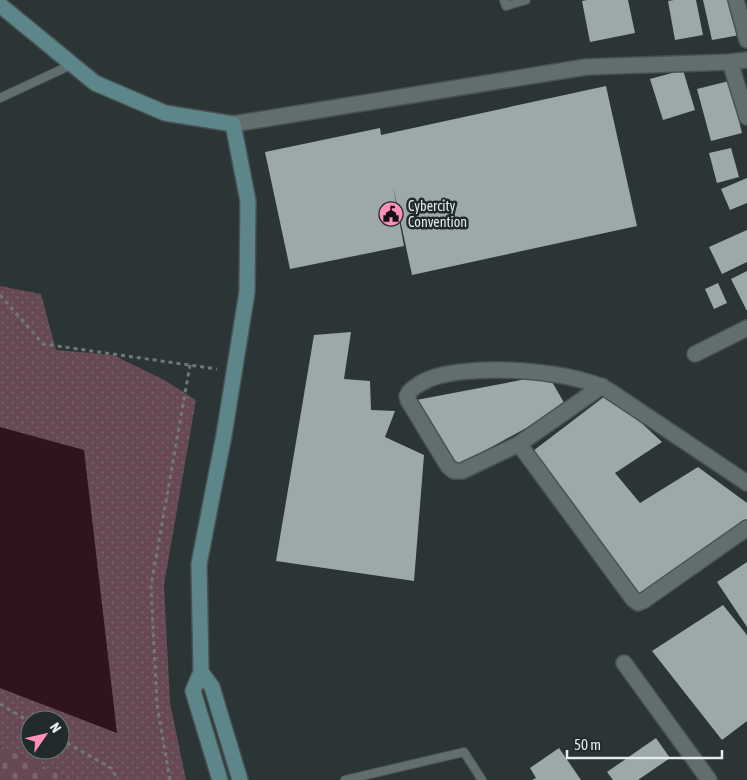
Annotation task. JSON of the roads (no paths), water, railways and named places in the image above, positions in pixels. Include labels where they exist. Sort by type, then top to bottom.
[{"type":"street","points":[[736,0],[747,40]]},
{"type":"street","points":[[0,5],[95,83],[165,113],[233,124],[586,67],[747,60]]},
{"type":"street","points":[[730,62],[747,117]]},
{"type":"street","points":[[220,780],[193,691],[201,672],[199,564],[248,292],[248,201],[233,124]]},
{"type":"street","points":[[694,354],[747,328]]},
{"type":"street","points":[[602,386],[519,444],[462,471],[454,470],[448,466],[408,400],[408,392],[429,378],[454,372],[498,370],[546,374],[592,382],[602,386],[747,483]]},
{"type":"street","points":[[519,444],[638,603],[644,601],[747,528]]},
{"type":"street","points":[[624,663],[709,780]]},
{"type":"street","points":[[201,672],[212,687],[240,780]]},
{"type":"lane","points":[[504,0],[506,6],[526,0]]},
{"type":"lane","points":[[0,98],[73,64]]},
{"type":"lane","points":[[345,780],[464,752],[482,780]]},
{"type":"place","name":"Cybercity Convention","points":[[391,214]]}]
